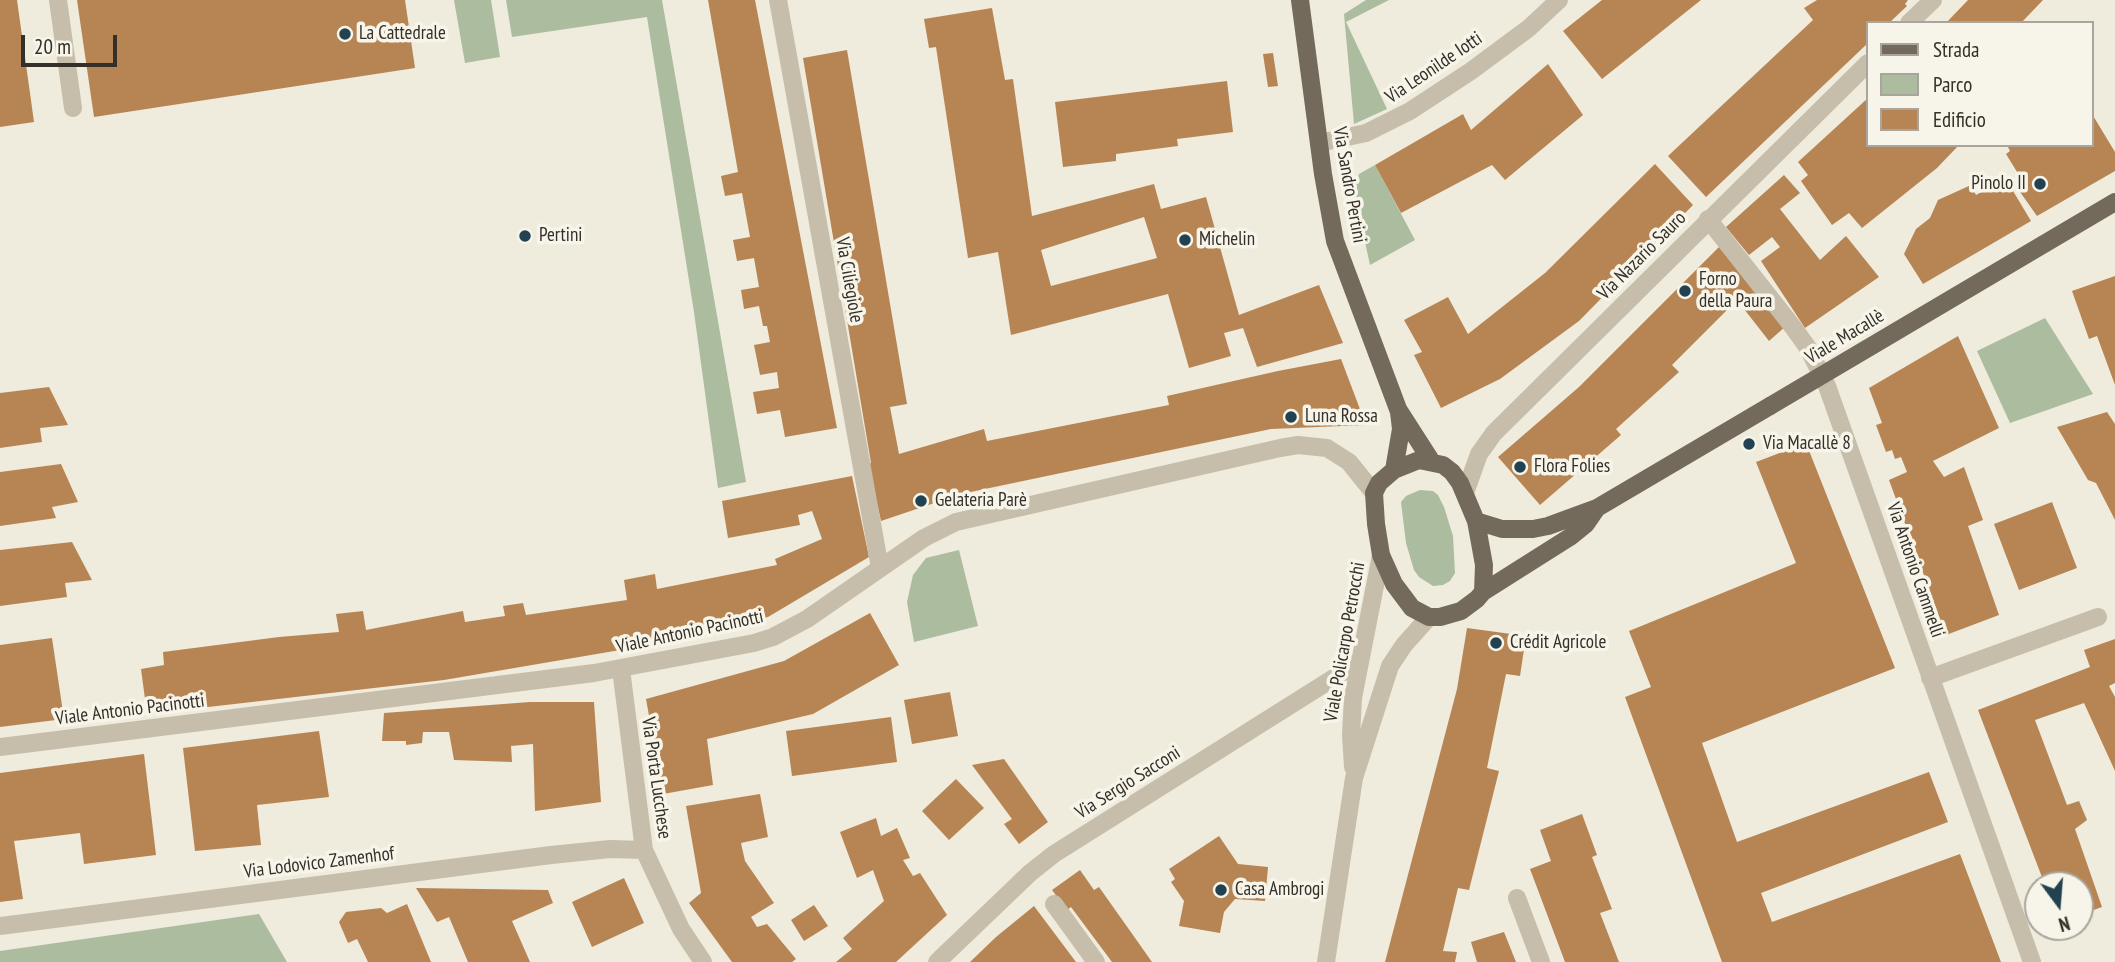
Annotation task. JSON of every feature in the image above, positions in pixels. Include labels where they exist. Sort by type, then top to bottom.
[{"type":"main road","name":"Via Sandro Pertini","points":[[1300,0],[1335,241],[1398,409],[1401,429],[1394,470]]},
{"type":"main road","name":"Viale Macallè","points":[[1476,521],[1502,529],[1533,529],[1597,508],[2115,202]]},
{"type":"main road","name":"Via Sandro Pertini","points":[[1398,409],[1432,461]]},
{"type":"main road","points":[[1419,460],[1443,465],[1452,472],[1465,493],[1476,521],[1484,565],[1483,593],[1461,611],[1429,617],[1412,608],[1404,599],[1381,555],[1374,492],[1385,475],[1419,460]]},
{"type":"main road","name":"Viale Macallè","points":[[1483,593],[1570,537],[1586,524],[1597,508]]},
{"type":"street","points":[[58,0],[74,108]]},
{"type":"street","name":"Via Ciliegiole","points":[[778,0],[880,568]]},
{"type":"street","name":"Via Leonilde Iotti","points":[[1319,142],[1366,133],[1410,111],[1529,28],[1559,0]]},
{"type":"street","points":[[1911,21],[1933,0]]},
{"type":"street","name":"Via Nazario Sauro","points":[[1465,493],[1475,463],[1494,432],[1867,64]]},
{"type":"street","name":"Via Antonio Cammelli","points":[[1708,219],[1793,327],[1815,362],[1842,423],[2032,962]]},
{"type":"street","name":"Viale Antonio Pacinotti","points":[[0,747],[621,669],[754,643],[773,637],[807,619],[924,538],[956,522],[1280,448],[1298,445],[1327,448],[1349,462],[1374,492]]},
{"type":"street","name":"Viale Policarpo Petrocchi","points":[[1354,778],[1351,721],[1359,662],[1381,555]]},
{"type":"street","name":"Viale Policarpo Petrocchi","points":[[1326,962],[1354,778],[1390,666],[1404,645],[1429,617]]},
{"type":"street","points":[[1930,678],[2098,617]]},
{"type":"street","name":"Via Sergio Sacconi","points":[[937,962],[1042,863],[1359,662]]},
{"type":"street","name":"Via Porta Lucchese","points":[[621,669],[644,850],[681,929],[703,962]]},
{"type":"street","name":"Via Lodovico Zamenhof","points":[[0,926],[551,855],[610,849],[644,850]]},
{"type":"street","points":[[1517,898],[1541,962]]},
{"type":"street","points":[[1054,904],[1096,962]]},
{"type":"green space","points":[[454,0],[491,0],[500,57],[465,63]]},
{"type":"green space","points":[[506,0],[662,0],[746,482],[718,488],[694,312],[647,17],[512,37]]},
{"type":"green space","points":[[1366,0],[1389,0],[1346,22],[1387,109],[1354,124],[1344,14]]},
{"type":"green space","points":[[1375,165],[1415,240],[1370,265],[1354,191],[1359,174]]},
{"type":"green space","points":[[2045,318],[2093,394],[2010,423],[1977,351]]},
{"type":"green space","points":[[1420,490],[1433,491],[1438,495],[1453,536],[1455,573],[1450,581],[1443,585],[1433,586],[1419,577],[1414,570],[1406,543],[1401,502],[1406,496]]},
{"type":"green space","points":[[959,550],[978,626],[914,642],[907,602],[913,575],[926,558]]},
{"type":"green space","points":[[259,914],[287,962],[0,962],[0,951]]},
{"type":"building","points":[[0,0],[17,0],[34,122],[0,127]]},
{"type":"building","points":[[77,0],[405,0],[415,68],[94,117]]},
{"type":"building","points":[[708,0],[755,0],[837,428],[785,437],[780,410],[757,414],[753,392],[779,388],[777,372],[760,375],[754,345],[770,342],[759,306],[744,309],[741,290],[759,287],[754,258],[737,261],[733,240],[750,237],[742,193],[725,196],[721,176],[738,172]]},
{"type":"building","points":[[1602,0],[1701,0],[1602,79],[1563,31]]},
{"type":"building","points":[[1817,0],[1908,0],[1905,4],[1907,6],[1891,21],[1867,21],[1867,44],[1706,197],[1668,156],[1813,20],[1804,8]]},
{"type":"building","points":[[1968,0],[2043,0],[2023,21],[1948,21]]},
{"type":"building","points":[[992,8],[1005,80],[1013,79],[1032,216],[1154,184],[1161,209],[1206,197],[1239,315],[1319,285],[1343,343],[1257,367],[1243,328],[1224,333],[1231,356],[1189,368],[1168,294],[1011,335],[998,252],[968,258],[936,47],[929,48],[924,19]],"holes":[[[1144,217],[1157,258],[1051,286],[1041,250]]]},
{"type":"building","points":[[847,50],[907,404],[890,407],[899,454],[984,429],[987,441],[1169,405],[1167,396],[1341,359],[1366,425],[1271,429],[961,494],[881,521],[868,464],[871,463],[803,58]]},
{"type":"building","points":[[1273,53],[1278,86],[1268,87],[1263,54]]},
{"type":"building","points":[[1548,64],[1583,115],[1505,180],[1492,165],[1401,213],[1375,165],[1463,114],[1471,130]]},
{"type":"building","points":[[1227,81],[1233,132],[1177,139],[1178,146],[1116,154],[1116,161],[1063,167],[1055,102]]},
{"type":"building","points":[[1867,99],[1867,147],[1957,147],[1937,168],[1862,228],[1849,213],[1832,225],[1801,181],[1808,175],[1798,162]]},
{"type":"building","points":[[2094,117],[2115,152],[2115,171],[2037,216],[2013,182],[2022,180],[2006,154],[2010,151],[2008,147],[2094,147]]},
{"type":"building","points":[[1655,164],[1693,205],[1579,321],[1500,379],[1441,408],[1414,355],[1422,352],[1404,320],[1448,297],[1468,334],[1545,273]]},
{"type":"building","points":[[1784,175],[1800,193],[1780,209],[1820,260],[1846,236],[1879,277],[1805,328],[1761,261],[1780,247],[1772,237],[1749,255],[1726,227]]},
{"type":"building","points":[[1971,185],[1976,195],[1995,185],[1997,189],[2013,191],[2031,221],[1923,284],[1904,254],[1916,229],[1930,218],[1938,200]]},
{"type":"building","points":[[1719,247],[1786,326],[1769,341],[1737,300],[1672,365],[1679,372],[1616,429],[1621,435],[1540,505],[1498,457],[1579,387]]},
{"type":"building","points":[[2115,276],[2115,385],[2097,336],[2089,339],[2072,291]]},
{"type":"building","points":[[1958,336],[1999,428],[1933,461],[1944,477],[1964,467],[1983,520],[1968,526],[1999,615],[1946,635],[1889,480],[1907,472],[1901,457],[1895,459],[1892,450],[1886,452],[1876,425],[1882,423],[1869,388]]},
{"type":"building","points":[[49,387],[68,425],[40,428],[42,442],[0,448],[0,393]]},
{"type":"building","points":[[2107,412],[2115,424],[2115,520],[2096,483],[2088,480],[2057,427]]},
{"type":"building","points":[[1806,443],[1895,668],[1702,743],[1737,842],[1929,772],[1948,822],[1761,893],[1772,922],[1960,854],[2001,962],[1722,962],[1625,697],[1651,687],[1629,631],[1796,563],[1756,462]]},
{"type":"building","points":[[61,464],[78,502],[52,507],[56,518],[0,526],[0,472]]},
{"type":"building","points":[[852,476],[869,557],[768,617],[673,641],[444,680],[147,714],[141,669],[164,665],[163,652],[339,632],[336,614],[363,611],[366,630],[463,611],[465,622],[505,616],[503,606],[523,603],[526,615],[627,600],[624,580],[655,574],[657,589],[777,565],[775,559],[822,539],[812,511],[798,515],[800,525],[728,538],[722,501]]},
{"type":"building","points":[[2052,502],[2077,568],[2019,590],[1994,524]]},
{"type":"building","points":[[72,542],[92,580],[65,583],[67,597],[0,606],[0,550]]},
{"type":"building","points":[[870,613],[899,665],[813,714],[707,739],[713,785],[663,794],[646,699],[784,661]]},
{"type":"building","points":[[1467,628],[1526,636],[1520,676],[1506,674],[1487,768],[1499,771],[1469,890],[1458,888],[1443,951],[1457,952],[1455,962],[1385,962],[1457,689]]},
{"type":"building","points":[[52,638],[64,719],[0,727],[0,645]]},
{"type":"building","points":[[2115,639],[2115,683],[2109,686],[2115,697],[2115,771],[2084,703],[2035,720],[2067,805],[2079,801],[2087,820],[2075,829],[2090,871],[2040,871],[1978,710],[2090,667],[2084,650]]},
{"type":"building","points":[[950,692],[958,736],[912,744],[904,700]]},
{"type":"building","points":[[530,702],[594,702],[601,802],[535,811],[533,744],[511,746],[512,762],[454,760],[449,732],[423,732],[422,743],[406,745],[406,741],[382,741],[384,713]]},
{"type":"building","points":[[891,717],[897,762],[792,776],[786,731]]},
{"type":"building","points":[[319,731],[329,797],[257,805],[261,845],[195,851],[183,748]]},
{"type":"building","points":[[144,754],[156,855],[84,864],[80,833],[14,841],[23,899],[0,902],[0,773]]},
{"type":"building","points":[[1004,759],[1048,822],[1019,844],[1004,824],[1012,819],[972,765]]},
{"type":"building","points":[[956,779],[984,808],[949,840],[922,811]]},
{"type":"building","points":[[760,794],[768,837],[741,843],[745,861],[774,903],[751,917],[757,927],[767,924],[796,959],[792,962],[732,962],[689,903],[701,893],[686,806]]},
{"type":"building","points":[[1582,814],[1597,855],[1592,857],[1612,909],[1600,913],[1619,962],[1565,962],[1530,869],[1551,861],[1540,830]]},
{"type":"building","points":[[876,818],[881,836],[897,828],[910,858],[903,860],[913,876],[920,873],[947,915],[896,962],[836,962],[852,949],[843,938],[884,901],[873,870],[857,878],[840,832]]},
{"type":"building","name":"Casa Ambrogi","points":[[1219,836],[1238,864],[1268,867],[1265,901],[1235,899],[1224,912],[1220,933],[1179,926],[1184,901],[1171,882],[1175,879],[1169,869]]},
{"type":"building","points":[[1080,870],[1094,890],[1099,887],[1152,962],[1112,962],[1071,907],[1067,910],[1052,890]]},
{"type":"building","points":[[624,878],[644,923],[592,947],[572,902]]},
{"type":"building","points":[[2094,884],[2102,907],[2094,910]]},
{"type":"building","points":[[416,888],[548,890],[553,903],[512,921],[530,962],[468,962],[449,917],[437,922]]},
{"type":"building","points":[[407,904],[431,962],[368,962],[357,939],[348,943],[339,922],[346,912],[381,908],[387,913]]},
{"type":"building","points":[[814,905],[828,926],[804,941],[791,920]]},
{"type":"building","points":[[1034,906],[1076,962],[970,962],[996,937]]},
{"type":"building","points":[[1504,932],[1516,962],[1477,962],[1471,942]]},
{"type":"place","name":"La Cattedrale","points":[[345,34]]},
{"type":"place","name":"Pinolo II","points":[[2040,184]]},
{"type":"place","name":"Pertini","points":[[525,236]]},
{"type":"place","name":"Michelin","points":[[1185,240]]},
{"type":"place","name":"Forno della Paura","points":[[1685,291]]},
{"type":"place","name":"Luna Rossa","points":[[1291,417]]},
{"type":"place","name":"Via Macallè 8","points":[[1749,444]]},
{"type":"place","name":"Flora Folies","points":[[1520,467]]},
{"type":"place","name":"Gelateria Parè","points":[[921,501]]},
{"type":"place","name":"Crédit Agricole","points":[[1496,643]]},
{"type":"place","name":"Casa Ambrogi","points":[[1221,890]]}]
